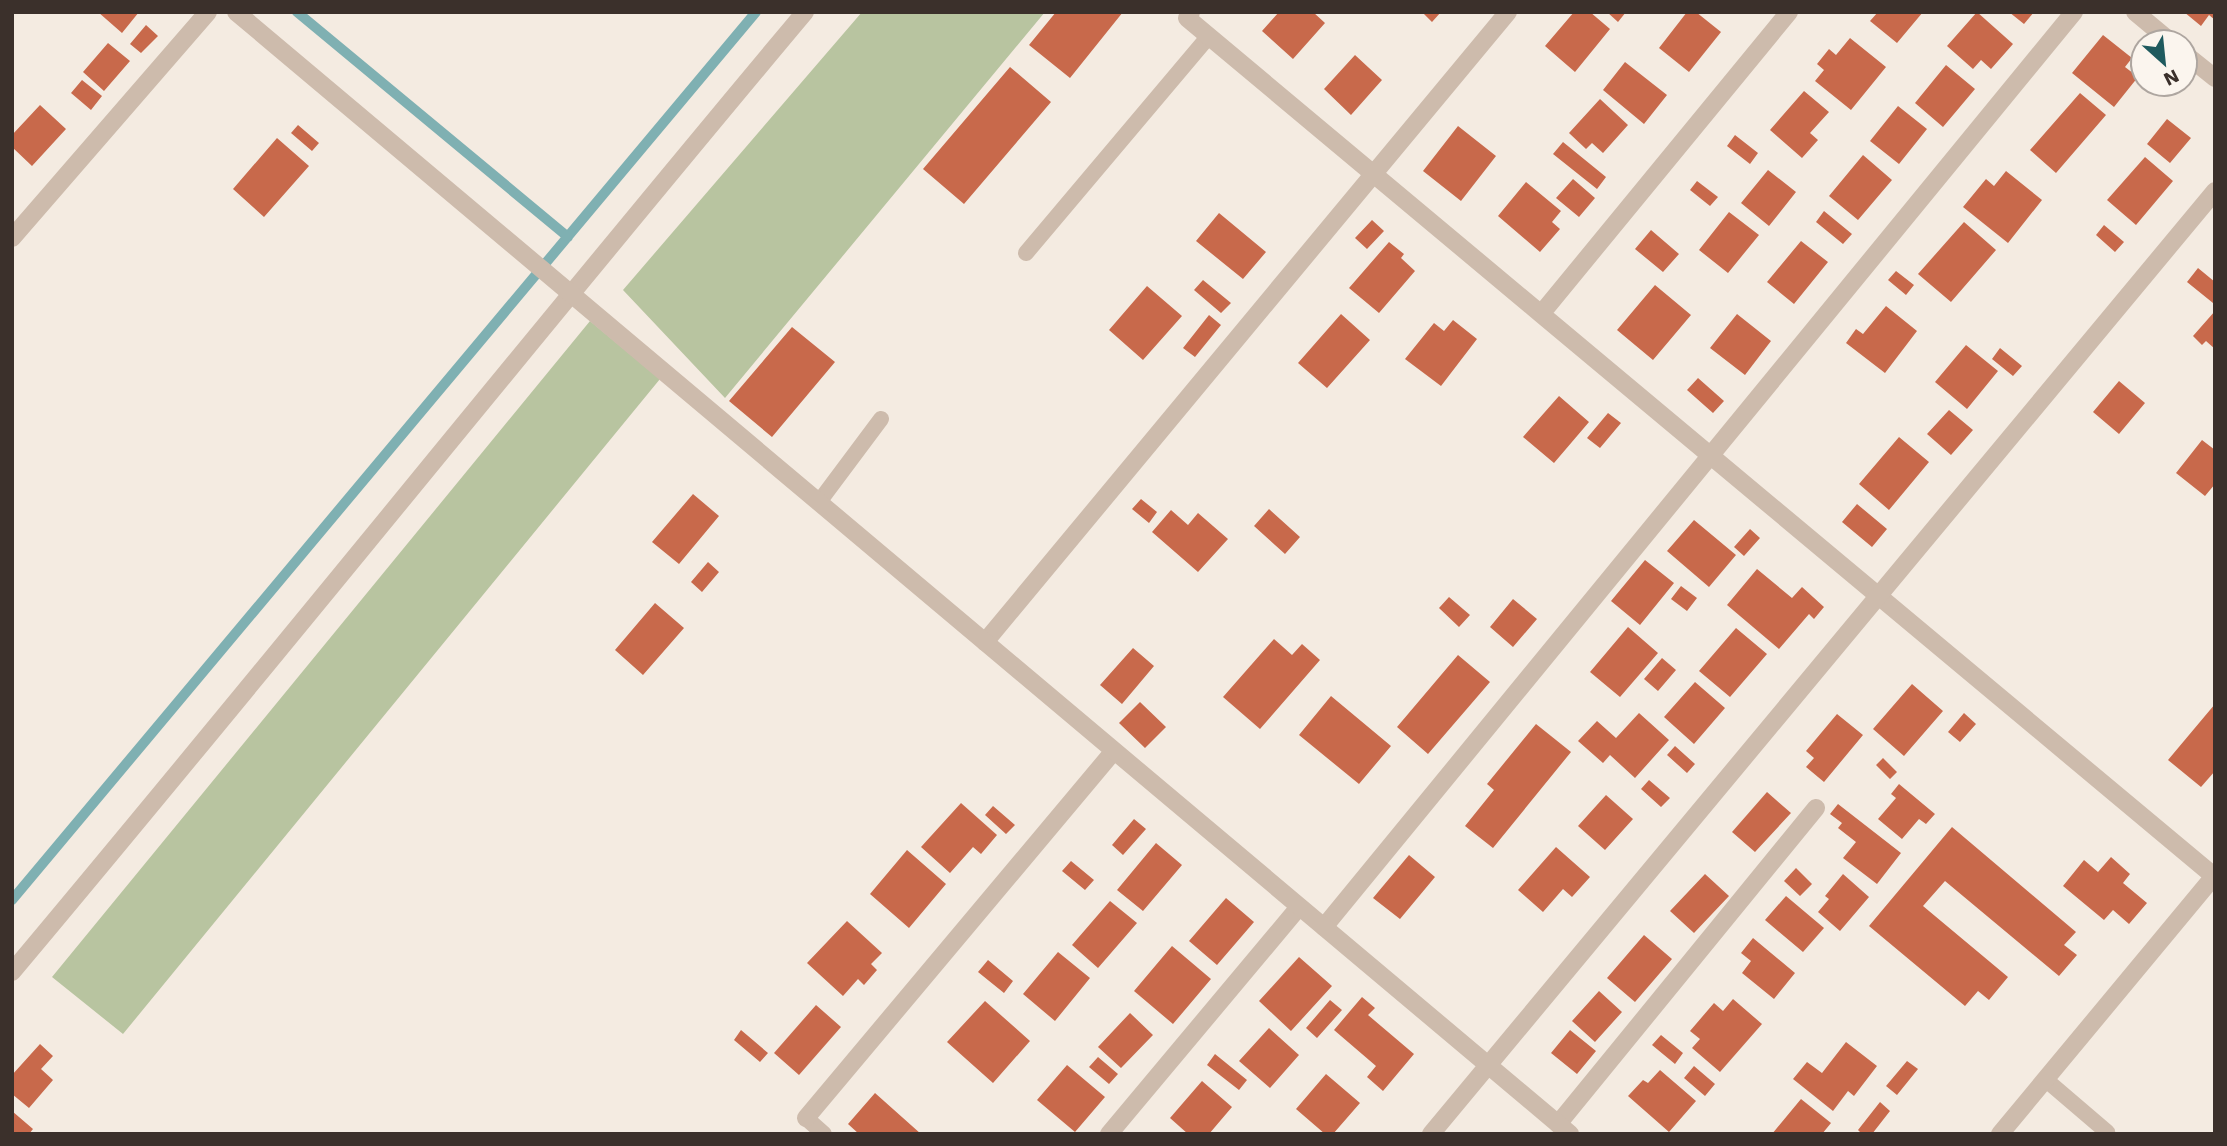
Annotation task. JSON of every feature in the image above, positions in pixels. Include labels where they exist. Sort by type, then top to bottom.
[{"type":"street","points":[[12,239],[208,12]]},
{"type":"street","points":[[236,12],[1564,1129],[1816,808]]},
{"type":"street","points":[[12,972],[259,678],[570,292],[805,12]]},
{"type":"street","points":[[1191,12],[1187,18],[1708,456],[2215,876],[2000,1134]]},
{"type":"street","points":[[985,642],[1508,12]]},
{"type":"street","points":[[1541,314],[1789,12]]},
{"type":"street","points":[[1324,927],[2074,12]]},
{"type":"street","points":[[2136,12],[2155,28]]},
{"type":"street","points":[[2199,65],[2215,78]]},
{"type":"street","points":[[1431,1134],[2215,191]]},
{"type":"street","points":[[806,1118],[1113,752]]},
{"type":"street","points":[[1109,1134],[1298,907]]},
{"type":"lane","points":[[1026,253],[1209,36]]},
{"type":"lane","points":[[818,502],[881,419]]},
{"type":"lane","points":[[2045,1079],[2108,1132],[2106,1134]]},
{"type":"lane","points":[[806,1118],[824,1134]]},
{"type":"green space","points":[[862,12],[1045,12],[725,398],[623,290]]},
{"type":"green space","points":[[590,321],[660,379],[123,1034],[52,977]]},
{"type":"building","points":[[98,12],[139,12],[122,33]]},
{"type":"building","points":[[1056,12],[1123,12],[1070,78],[1029,45]]},
{"type":"building","points":[[1279,12],[1313,12],[1325,23],[1293,59],[1262,31]]},
{"type":"building","points":[[1422,12],[1441,12],[1432,22]]},
{"type":"building","points":[[1574,12],[1590,12],[1610,29],[1575,72],[1545,46]]},
{"type":"building","points":[[1607,12],[1626,12],[1618,22]]},
{"type":"building","points":[[1687,12],[1696,12],[1721,32],[1689,72],[1659,48]]},
{"type":"building","points":[[1878,12],[1923,12],[1897,43],[1870,21]]},
{"type":"building","points":[[1977,12],[2013,44],[1991,69],[1981,60],[1973,69],[1947,46]]},
{"type":"building","points":[[2009,12],[2034,12],[2024,24]]},
{"type":"building","points":[[2184,12],[2215,12],[2215,20],[2209,15],[2201,26]]},
{"type":"building","points":[[146,25],[158,36],[141,53],[130,44]]},
{"type":"building","points":[[2103,35],[2129,56],[2125,67],[2129,70],[2129,88],[2114,107],[2072,73]]},
{"type":"building","points":[[1850,38],[1886,67],[1851,110],[1815,81],[1824,70],[1817,64],[1829,49],[1836,55]]},
{"type":"building","points":[[108,43],[130,61],[104,91],[83,72]]},
{"type":"building","points":[[1355,55],[1382,80],[1351,115],[1324,89]]},
{"type":"building","points":[[1625,62],[1667,95],[1644,124],[1603,90]]},
{"type":"building","points":[[1946,65],[1975,89],[1943,127],[1915,103]]},
{"type":"building","points":[[1010,67],[1051,102],[964,204],[923,169]]},
{"type":"building","points":[[82,80],[102,96],[91,110],[71,93]]},
{"type":"building","points":[[1804,91],[1829,112],[1810,133],[1818,140],[1802,158],[1770,130]]},
{"type":"building","points":[[2080,93],[2106,115],[2056,173],[2030,150]]},
{"type":"building","points":[[1600,99],[1628,125],[1603,153],[1592,143],[1586,149],[1569,133]]},
{"type":"building","points":[[40,105],[66,129],[32,166],[12,147],[12,135]]},
{"type":"building","points":[[1898,106],[1927,129],[1899,164],[1870,141]]},
{"type":"building","points":[[2167,119],[2191,138],[2170,163],[2147,144]]},
{"type":"building","points":[[298,125],[319,143],[312,151],[291,133]]},
{"type":"building","points":[[1458,126],[1496,156],[1461,201],[1423,171]]},
{"type":"building","points":[[1735,135],[1758,153],[1750,164],[1727,146]]},
{"type":"building","points":[[277,138],[309,166],[264,217],[233,189]]},
{"type":"building","points":[[1563,142],[1606,177],[1597,189],[1553,154]]},
{"type":"building","points":[[1863,155],[1892,180],[1858,220],[1829,196]]},
{"type":"building","points":[[2145,157],[2173,181],[2136,225],[2107,200]]},
{"type":"building","points":[[1768,170],[1796,192],[1769,226],[1741,203]]},
{"type":"building","points":[[2006,171],[2042,200],[2008,243],[1963,207],[1986,179],[1994,186]]},
{"type":"building","points":[[1573,179],[1595,198],[1579,217],[1556,198]]},
{"type":"building","points":[[1697,181],[1718,197],[1710,206],[1690,190]]},
{"type":"building","points":[[1526,182],[1561,211],[1552,222],[1560,229],[1540,252],[1498,216]]},
{"type":"building","points":[[1824,211],[1852,234],[1843,244],[1816,222]]},
{"type":"building","points":[[1729,212],[1759,235],[1728,273],[1699,250]]},
{"type":"building","points":[[1219,213],[1266,252],[1243,279],[1196,241]]},
{"type":"building","points":[[1372,220],[1384,231],[1367,249],[1355,238]]},
{"type":"building","points":[[1964,222],[1996,250],[1951,302],[1918,274]]},
{"type":"building","points":[[2104,225],[2124,242],[2115,252],[2096,235]]},
{"type":"building","points":[[1651,230],[1679,254],[1663,272],[1635,249]]},
{"type":"building","points":[[1801,241],[1828,262],[1794,304],[1767,282]]},
{"type":"building","points":[[1389,242],[1404,254],[1401,258],[1415,271],[1379,313],[1349,288]]},
{"type":"building","points":[[2198,268],[2215,282],[2213,303],[2187,282]]},
{"type":"building","points":[[1896,271],[1914,285],[1906,295],[1888,280]]},
{"type":"building","points":[[1203,280],[1231,303],[1221,313],[1194,290]]},
{"type":"building","points":[[1655,285],[1691,315],[1653,360],[1617,330]]},
{"type":"building","points":[[1147,286],[1182,316],[1143,360],[1109,330]]},
{"type":"building","points":[[1886,306],[1917,331],[1885,373],[1846,343],[1856,329],[1863,334]]},
{"type":"building","points":[[2215,311],[2215,349],[2206,341],[2202,345],[2193,336]]},
{"type":"building","points":[[1341,314],[1370,340],[1327,388],[1298,363]]},
{"type":"building","points":[[1737,314],[1771,341],[1745,375],[1710,348]]},
{"type":"building","points":[[1209,315],[1221,325],[1195,357],[1183,348]]},
{"type":"building","points":[[1453,320],[1477,339],[1441,386],[1405,359],[1434,323],[1444,331]]},
{"type":"building","points":[[792,327],[835,362],[772,437],[729,401]]},
{"type":"building","points":[[1966,345],[1998,371],[1967,409],[1935,382]]},
{"type":"building","points":[[2000,348],[2022,366],[2013,376],[1992,359]]},
{"type":"building","points":[[1698,378],[1724,401],[1713,413],[1687,390]]},
{"type":"building","points":[[2119,381],[2145,403],[2119,434],[2093,412]]},
{"type":"building","points":[[1559,396],[1589,422],[1554,463],[1523,437]]},
{"type":"building","points":[[1949,410],[1973,430],[1951,455],[1927,434]]},
{"type":"building","points":[[1608,413],[1621,423],[1600,448],[1587,438]]},
{"type":"building","points":[[1899,437],[1929,462],[1889,510],[1859,484]]},
{"type":"building","points":[[2202,440],[2215,450],[2215,484],[2205,496],[2176,473]]},
{"type":"building","points":[[693,494],[719,516],[679,564],[652,542]]},
{"type":"building","points":[[1141,499],[1157,512],[1149,523],[1132,509]]},
{"type":"building","points":[[1857,504],[1887,529],[1872,547],[1842,522]]},
{"type":"building","points":[[1269,509],[1300,537],[1285,554],[1254,526]]},
{"type":"building","points":[[1171,510],[1188,525],[1198,513],[1228,539],[1198,572],[1152,532]]},
{"type":"building","points":[[1694,520],[1736,555],[1709,587],[1667,551]]},
{"type":"building","points":[[1750,529],[1760,538],[1744,556],[1734,547]]},
{"type":"building","points":[[1645,560],[1674,583],[1640,625],[1611,601]]},
{"type":"building","points":[[708,562],[719,572],[702,592],[691,582]]},
{"type":"building","points":[[1757,569],[1792,598],[1802,587],[1824,607],[1814,619],[1809,614],[1779,649],[1727,605]]},
{"type":"building","points":[[1681,586],[1697,598],[1687,611],[1671,599]]},
{"type":"building","points":[[1449,597],[1470,615],[1459,627],[1439,608]]},
{"type":"building","points":[[1513,599],[1537,619],[1513,647],[1490,627]]},
{"type":"building","points":[[655,603],[684,628],[643,675],[615,650]]},
{"type":"building","points":[[1628,627],[1658,653],[1620,697],[1590,672]]},
{"type":"building","points":[[1736,628],[1767,654],[1730,697],[1699,671]]},
{"type":"building","points":[[1274,639],[1292,655],[1302,644],[1320,660],[1260,729],[1223,697]]},
{"type":"building","points":[[1133,648],[1154,666],[1122,704],[1100,685]]},
{"type":"building","points":[[1458,655],[1490,682],[1428,754],[1397,727]]},
{"type":"building","points":[[1662,658],[1676,670],[1658,691],[1644,679]]},
{"type":"building","points":[[1695,682],[1725,708],[1694,744],[1664,717]]},
{"type":"building","points":[[1912,684],[1943,711],[1904,756],[1873,729]]},
{"type":"building","points":[[1331,696],[1391,746],[1359,784],[1299,735]]},
{"type":"building","points":[[1140,702],[1166,727],[1145,748],[1119,723]]},
{"type":"building","points":[[2215,704],[2215,771],[2201,787],[2168,760]]},
{"type":"building","points":[[1639,713],[1669,740],[1635,778],[1610,755],[1603,763],[1578,741],[1597,721],[1616,738]]},
{"type":"building","points":[[1964,713],[1976,724],[1960,742],[1948,732]]},
{"type":"building","points":[[1837,714],[1863,735],[1824,782],[1806,767],[1814,758],[1806,751]]},
{"type":"building","points":[[1536,724],[1571,752],[1493,848],[1465,826],[1494,790],[1487,784]]},
{"type":"building","points":[[1675,746],[1695,764],[1687,773],[1667,755]]},
{"type":"building","points":[[1883,758],[1897,772],[1890,779],[1876,765]]},
{"type":"building","points":[[1649,780],[1670,798],[1661,807],[1641,789]]},
{"type":"building","points":[[1899,784],[1935,814],[1926,824],[1919,819],[1902,839],[1878,819],[1896,798],[1891,794]]},
{"type":"building","points":[[1767,792],[1791,813],[1755,852],[1732,832]]},
{"type":"building","points":[[1606,795],[1633,819],[1605,850],[1578,826]]},
{"type":"building","points":[[961,803],[997,835],[981,854],[973,847],[950,873],[921,847]]},
{"type":"building","points":[[1838,804],[1901,853],[1877,884],[1843,858],[1856,842],[1838,828],[1842,823],[1830,814]]},
{"type":"building","points":[[993,806],[1015,825],[1006,834],[985,815]]},
{"type":"building","points":[[1134,819],[1146,829],[1123,855],[1112,845]]},
{"type":"building","points":[[1952,827],[2076,932],[2064,945],[2077,955],[2059,976],[1945,881],[1923,906],[2008,977],[1989,1000],[1978,991],[1965,1006],[1869,926]]},
{"type":"building","points":[[1156,843],[1182,865],[1143,911],[1117,890]]},
{"type":"building","points":[[1556,847],[1590,877],[1572,897],[1563,889],[1543,912],[1518,890]]},
{"type":"building","points":[[907,850],[946,884],[909,928],[870,894]]},
{"type":"building","points":[[1409,855],[1435,877],[1400,919],[1373,898]]},
{"type":"building","points":[[2111,857],[2130,874],[2123,883],[2147,903],[2129,924],[2113,910],[2104,920],[2063,886],[2084,860],[2098,872]]},
{"type":"building","points":[[1071,861],[1094,880],[1085,890],[1062,871]]},
{"type":"building","points":[[1796,868],[1812,884],[1800,896],[1784,881]]},
{"type":"building","points":[[1705,874],[1729,896],[1694,933],[1670,911]]},
{"type":"building","points":[[1843,874],[1869,897],[1840,931],[1818,912],[1829,899],[1825,896]]},
{"type":"building","points":[[1786,896],[1824,928],[1803,952],[1765,920]]},
{"type":"building","points":[[1226,898],[1254,922],[1217,965],[1189,941]]},
{"type":"building","points":[[1110,901],[1137,923],[1098,968],[1072,945]]},
{"type":"building","points":[[847,921],[882,953],[871,964],[877,970],[864,985],[858,979],[843,996],[807,963]]},
{"type":"building","points":[[1644,935],[1672,959],[1635,1002],[1607,978]]},
{"type":"building","points":[[1753,938],[1795,973],[1774,999],[1742,973],[1751,961],[1741,953]]},
{"type":"building","points":[[1172,946],[1211,979],[1173,1024],[1134,991]]},
{"type":"building","points":[[1058,952],[1090,978],[1055,1021],[1023,994]]},
{"type":"building","points":[[1299,957],[1332,986],[1291,1031],[1259,1001]]},
{"type":"building","points":[[988,960],[1013,981],[1004,993],[978,972]]},
{"type":"building","points":[[1599,991],[1622,1012],[1595,1042],[1572,1021]]},
{"type":"building","points":[[1362,997],[1375,1008],[1368,1015],[1414,1054],[1383,1091],[1367,1077],[1376,1066],[1334,1030]]},
{"type":"building","points":[[1733,999],[1762,1024],[1720,1072],[1692,1048],[1700,1039],[1690,1031],[1714,1003],[1723,1011]]},
{"type":"building","points":[[1330,1000],[1342,1010],[1317,1038],[1306,1028]]},
{"type":"building","points":[[985,1001],[1030,1041],[993,1083],[947,1042]]},
{"type":"building","points":[[816,1005],[841,1027],[799,1075],[774,1053]]},
{"type":"building","points":[[1130,1013],[1153,1035],[1121,1068],[1098,1047]]},
{"type":"building","points":[[1269,1028],[1299,1055],[1270,1088],[1239,1061]]},
{"type":"building","points":[[741,1030],[768,1053],[760,1062],[734,1040]]},
{"type":"building","points":[[1570,1030],[1596,1051],[1577,1074],[1551,1053]]},
{"type":"building","points":[[1661,1035],[1683,1053],[1675,1064],[1652,1045]]},
{"type":"building","points":[[1846,1042],[1877,1066],[1854,1096],[1848,1091],[1833,1111],[1793,1079],[1807,1062],[1822,1073]]},
{"type":"building","points":[[40,1044],[53,1056],[41,1069],[53,1080],[29,1108],[12,1094],[12,1075]]},
{"type":"building","points":[[1215,1054],[1247,1080],[1239,1090],[1207,1065]]},
{"type":"building","points":[[1098,1057],[1118,1074],[1109,1084],[1089,1067]]},
{"type":"building","points":[[1907,1061],[1918,1069],[1897,1095],[1886,1086]]},
{"type":"building","points":[[1067,1065],[1105,1097],[1075,1132],[1037,1100]]},
{"type":"building","points":[[1694,1066],[1715,1084],[1705,1096],[1684,1078]]},
{"type":"building","points":[[1660,1070],[1696,1101],[1669,1132],[1628,1096],[1643,1080],[1648,1083]]},
{"type":"building","points":[[1326,1074],[1360,1103],[1333,1134],[1325,1134],[1296,1109]]},
{"type":"building","points":[[1202,1081],[1232,1107],[1209,1134],[1188,1134],[1170,1118]]},
{"type":"building","points":[[875,1093],[921,1134],[859,1134],[848,1124]]},
{"type":"building","points":[[1801,1099],[1831,1123],[1822,1134],[1772,1134]]},
{"type":"building","points":[[1880,1102],[1890,1111],[1872,1134],[1862,1134],[1858,1130]]},
{"type":"building","points":[[12,1111],[33,1129],[29,1134],[12,1134]]},
{"type":"waterway","points":[[297,12],[568,237]]},
{"type":"waterway","points":[[12,900],[756,12]]}]
